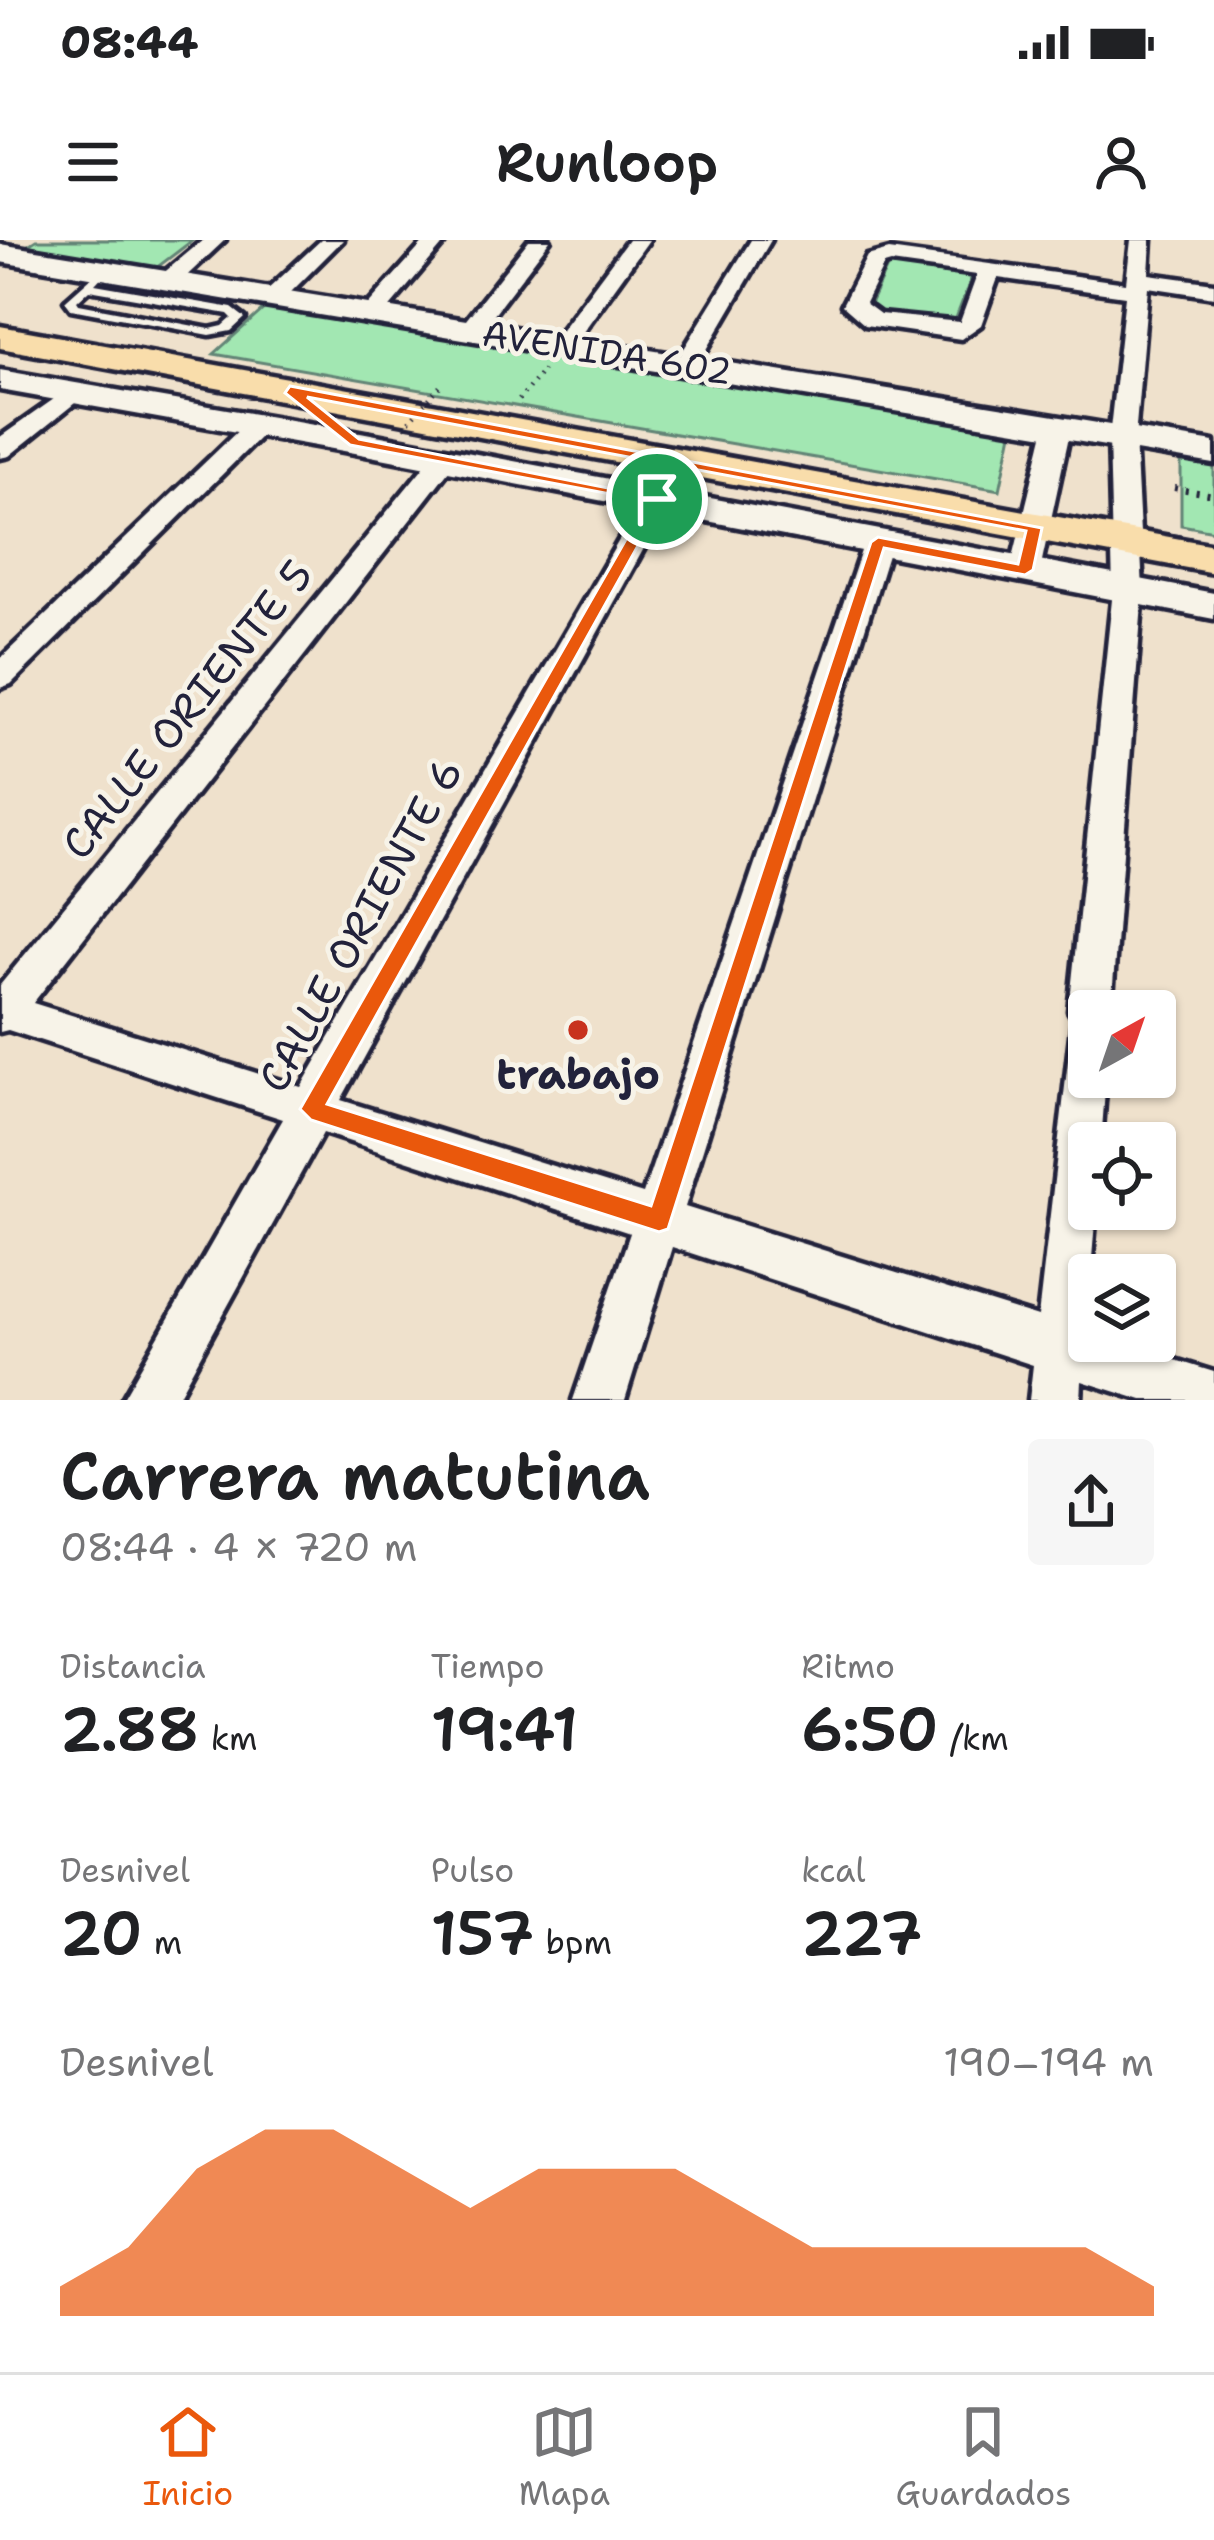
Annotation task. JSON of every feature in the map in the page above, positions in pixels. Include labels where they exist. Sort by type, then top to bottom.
[{"type":"main road","name":"AVENIDA 602","points":[[9,249],[95,278],[169,280],[1214,454]]},
{"type":"main road","name":"AVENIDA 602","points":[[0,323],[1036,519]]},
{"type":"main road","name":"AVENIDA 602","points":[[0,337],[1036,519],[1214,540]]},
{"type":"main road","points":[[0,380],[355,442],[1214,606]]},
{"type":"main road","points":[[290,390],[355,442]]},
{"type":"main road","name":"AVENIDA 602","points":[[1124,533],[1214,559]]},
{"type":"street","points":[[169,280],[215,240]]},
{"type":"street","points":[[273,297],[334,240]]},
{"type":"street","points":[[372,314],[437,240]]},
{"type":"street","points":[[470,329],[540,240]]},
{"type":"street","points":[[562,345],[638,240]]},
{"type":"street","points":[[686,365],[760,240]]},
{"type":"street","points":[[1092,990],[1128,590],[1122,438],[1141,240]]},
{"type":"street","points":[[989,272],[969,329],[952,333],[873,320],[854,305],[885,252],[989,272],[1214,290]]},
{"type":"street","points":[[0,450],[71,394]]},
{"type":"street","points":[[1025,570],[1058,427]]},
{"type":"street","points":[[0,677],[255,428]]},
{"type":"street","name":"CALLE ORIENTE 5","points":[[1,1012],[445,459]]},
{"type":"street","name":"CALLE ORIENTE 6","points":[[148,1400],[657,499]]},
{"type":"street","points":[[599,1400],[878,542]]},
{"type":"street","points":[[1,1012],[1214,1398]]},
{"type":"street","points":[[1055,1400],[1083,1098]]},
{"type":"lane","points":[[95,278],[232,311],[239,318],[227,328],[210,332],[75,307],[71,301],[95,278]]},
{"type":"path","points":[[404,428],[441,385]]},
{"type":"path","points":[[1174,488],[1214,495]]},
{"type":"green space","points":[[36,240],[193,240],[151,272],[19,251]]},
{"type":"green space","points":[[889,263],[972,276],[953,326],[866,312]]},
{"type":"green space","points":[[266,307],[1013,428],[1000,490],[214,354]]},
{"type":"green space","points":[[1181,460],[1214,466],[1214,531],[1181,525]]},
{"type":"place","name":"trabajo","points":[[578,1030]]},
{"type":"route","points":[[290,390],[1034,528],[1025,570],[878,542],[659,1220],[311,1109],[657,499],[355,442],[290,390]]}]
